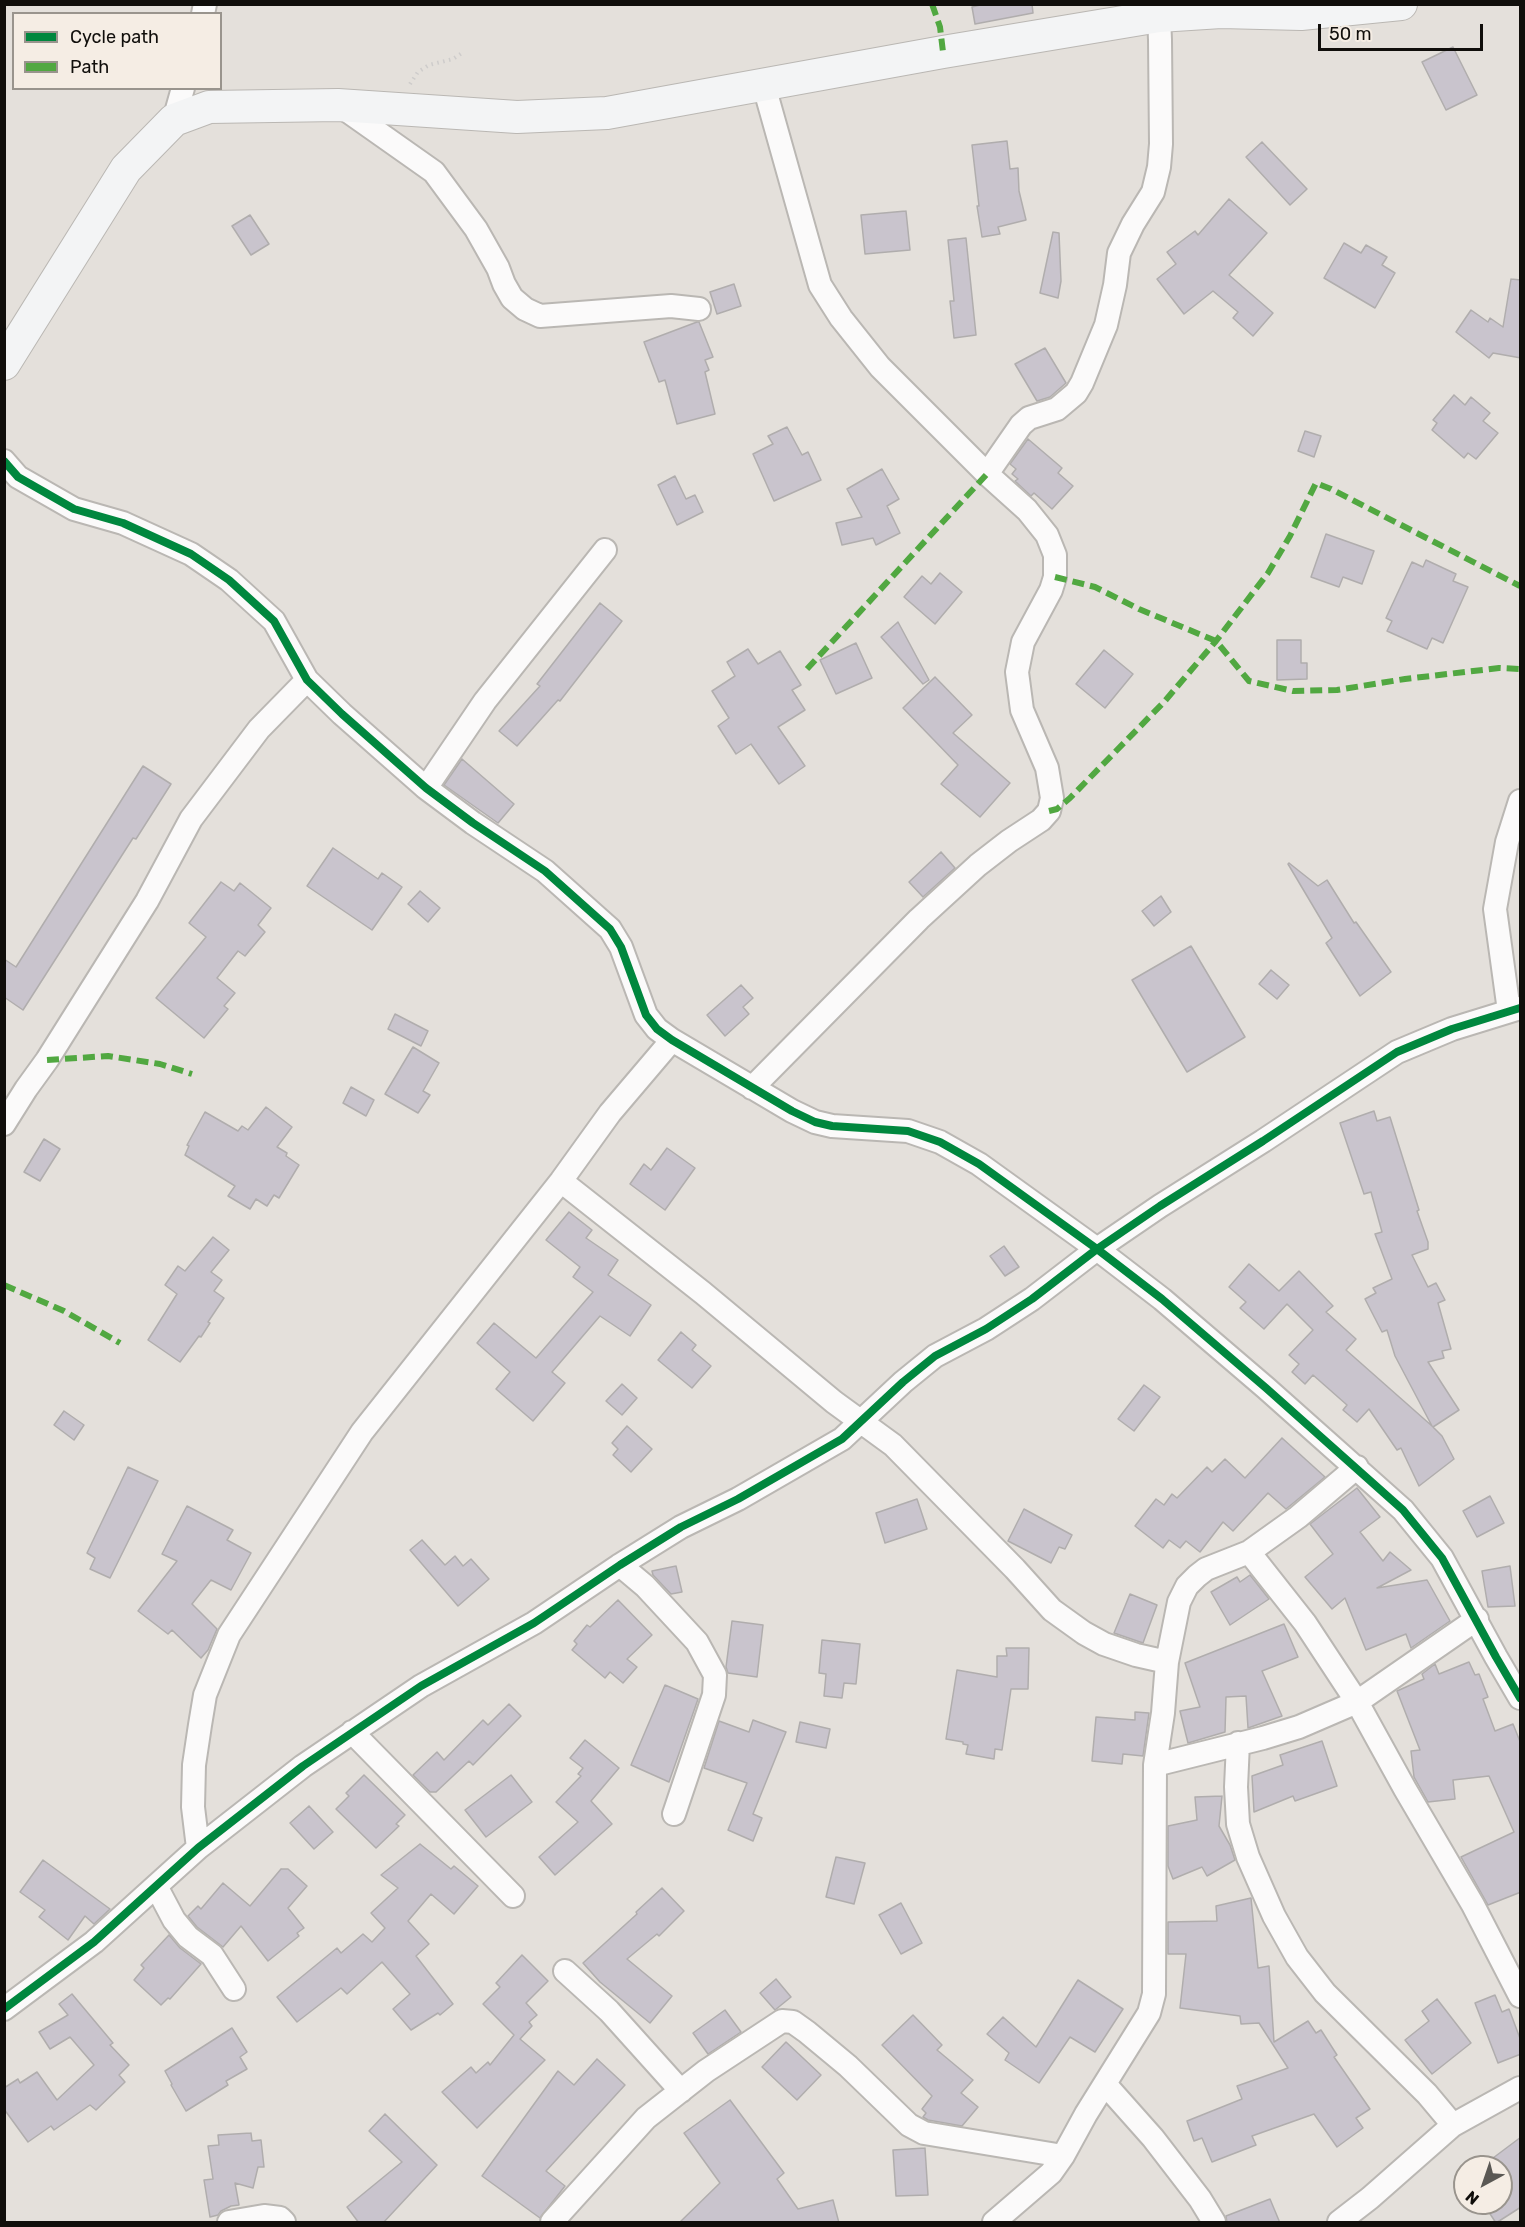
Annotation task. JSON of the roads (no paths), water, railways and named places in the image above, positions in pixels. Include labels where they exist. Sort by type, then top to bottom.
[{"type":"street","points":[[4,364],[126,169],[174,120],[208,107],[338,105],[401,107],[517,117],[607,113],[764,86],[1157,10],[1301,14],[1401,4]]},
{"type":"street","points":[[987,474],[1021,425],[1029,418],[1057,409],[1076,393],[1106,325],[1119,253],[1133,224],[1153,192],[1159,167],[1161,144],[1157,10]]},
{"type":"street","points":[[752,1088],[919,919],[978,865],[1041,820],[1049,811],[1052,798],[1047,768],[1022,710],[1017,672],[1023,642],[1053,583],[1055,555],[1047,535],[1034,519],[880,367],[841,318],[820,285],[764,86]]},
{"type":"street","points":[[174,120],[182,90]]},
{"type":"street","points":[[338,105],[434,172],[476,229],[512,298],[525,309],[540,316],[670,306],[699,309]]},
{"type":"street","points":[[4,461],[18,477],[74,509],[123,523],[191,554],[229,580],[274,621],[307,680],[426,788],[473,823],[545,871],[610,929],[621,947],[646,1015],[657,1029],[672,1040],[752,1088],[815,1122],[832,1126],[908,1131],[940,1142],[979,1164],[1097,1249],[1170,1306],[1357,1467],[1403,1510],[1443,1558],[1496,1657],[1521,1698]]},
{"type":"street","points":[[426,788],[485,701],[605,550]]},
{"type":"street","points":[[4,1124],[147,901],[191,819],[259,729],[307,680]]},
{"type":"street","points":[[4,2009],[94,1942],[198,1848],[303,1766],[421,1686],[534,1623],[681,1527],[738,1499],[842,1439],[903,1382],[935,1356],[986,1329],[1032,1299],[1097,1249],[1160,1206],[1397,1052],[1452,1029],[1515,1010],[1495,909],[1507,842],[1521,801]]},
{"type":"street","points":[[198,1848],[193,1807],[194,1765],[205,1695],[229,1635],[362,1432],[561,1181],[610,1113],[672,1040]]},
{"type":"street","points":[[561,1181],[703,1293],[834,1402],[893,1445],[1052,1610],[1083,1633],[1104,1644],[1136,1656],[1167,1662]]},
{"type":"street","points":[[994,2223],[1051,2173],[1063,2157],[1086,2114],[1149,2013],[1154,1994],[1155,1765],[1163,1713],[1167,1662],[1179,1602],[1187,1586],[1206,1569],[1249,1552],[1298,1517],[1357,1467]]},
{"type":"street","points":[[1249,1552],[1305,1623],[1357,1702],[1473,1905],[1521,1996]]},
{"type":"street","points":[[620,1565],[645,1586],[697,1642],[715,1676],[714,1695],[674,1815]]},
{"type":"street","points":[[1155,1765],[1299,1727],[1357,1702],[1477,1619]]},
{"type":"street","points":[[352,1732],[513,1896]]},
{"type":"street","points":[[1238,1743],[1236,1787],[1238,1824],[1248,1857],[1274,1916],[1298,1957],[1325,1992],[1427,2094],[1453,2125]]},
{"type":"street","points":[[156,1886],[174,1920],[188,1938],[212,1955],[234,1989]]},
{"type":"street","points":[[565,1971],[609,2011],[681,2091]]},
{"type":"street","points":[[552,2223],[584,2184],[646,2118],[706,2071],[782,2021],[793,2022],[848,2066],[909,2125],[924,2133],[1063,2157]]},
{"type":"street","points":[[1105,2084],[1153,2138],[1200,2199],[1214,2223]]},
{"type":"street","points":[[1339,2223],[1453,2125],[1521,2088]]},
{"type":"street","points":[[229,2223],[264,2216],[279,2218],[284,2223]]}]
